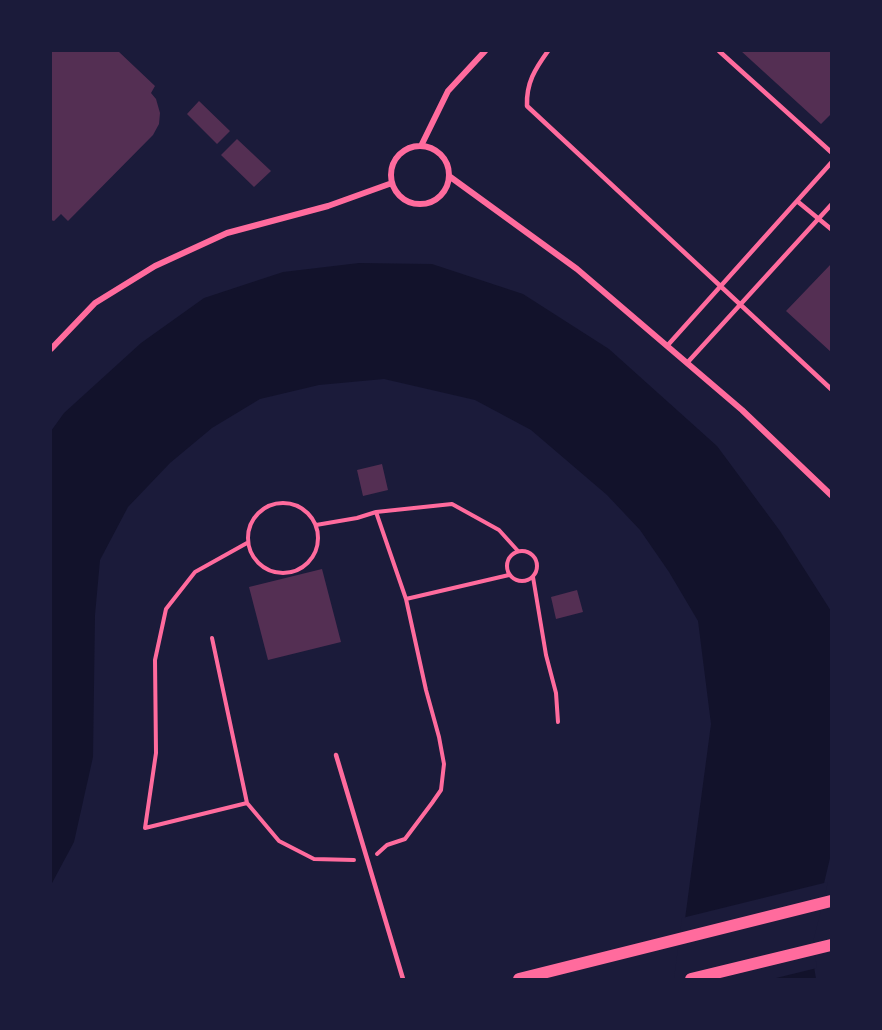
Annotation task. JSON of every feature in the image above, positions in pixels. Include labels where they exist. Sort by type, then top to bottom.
[{"type":"main road","points":[[519,979],[831,901]]},
{"type":"main road","points":[[691,979],[831,945]]},
{"type":"street","points":[[421,146],[448,92],[485,51]]},
{"type":"street","points":[[430,147],[444,159],[449,176],[447,186],[433,200],[423,204],[413,203],[396,192],[392,183],[391,167],[394,160],[406,149],[430,147]]},
{"type":"street","points":[[449,176],[577,269],[742,410],[831,495]]},
{"type":"street","points":[[51,349],[95,303],[155,266],[227,233],[328,206],[392,183]]},
{"type":"lane","points":[[548,51],[534,70],[527,92],[527,106],[831,388]]},
{"type":"lane","points":[[719,51],[831,152]]},
{"type":"lane","points":[[667,346],[831,163]]},
{"type":"lane","points":[[797,201],[831,229]]},
{"type":"lane","points":[[687,363],[831,205]]},
{"type":"lane","points":[[336,755],[403,979]]},
{"type":"path","points":[[273,504],[291,504],[306,511],[316,525],[318,542],[313,558],[300,569],[283,573],[267,570],[254,559],[247,543],[249,526],[259,512],[273,504]]},
{"type":"path","points":[[316,525],[357,518],[376,512],[452,504],[499,530],[519,551]]},
{"type":"path","points":[[212,638],[247,803],[279,841],[314,859],[367,861],[387,845],[405,838],[441,790],[444,764],[440,737],[426,690],[406,599],[376,512]]},
{"type":"path","points":[[247,543],[195,572],[166,609],[155,660],[156,753],[145,828],[247,803]]},
{"type":"path","points":[[533,577],[525,582],[516,581],[509,575],[506,565],[510,556],[519,551],[528,552],[536,558],[537,568],[533,577],[546,656],[556,693],[558,722]]},
{"type":"path","points":[[406,599],[509,575]]},
{"type":"shaded area","points":[[359,263],[432,264],[523,294],[609,349],[717,446],[780,531],[831,611],[831,854],[810,942],[816,979],[677,979],[711,724],[698,621],[669,572],[640,530],[607,495],[531,430],[475,400],[384,379],[319,385],[260,399],[212,428],[170,463],[128,507],[100,560],[95,615],[93,757],[74,842],[51,885],[51,431],[64,413],[141,343],[204,298],[283,272]]},
{"type":"pier","points":[[828,882],[813,942],[817,968],[772,979],[674,979],[682,918]]},
{"type":"building","points":[[51,51],[118,51],[155,86],[151,93],[156,99],[160,113],[159,124],[153,135],[68,221],[61,214],[54,221],[51,220]]},
{"type":"building","points":[[741,51],[831,51],[831,114],[821,124]]},
{"type":"building","points":[[199,101],[230,131],[217,144],[187,114]]},
{"type":"building","points":[[237,139],[271,171],[254,187],[221,155]]},
{"type":"building","points":[[831,264],[831,352],[786,311]]},
{"type":"building","points":[[382,464],[388,490],[363,496],[357,470]]},
{"type":"building","points":[[322,569],[341,642],[268,660],[249,587]]},
{"type":"building","points":[[577,590],[583,612],[556,619],[551,597]]}]
